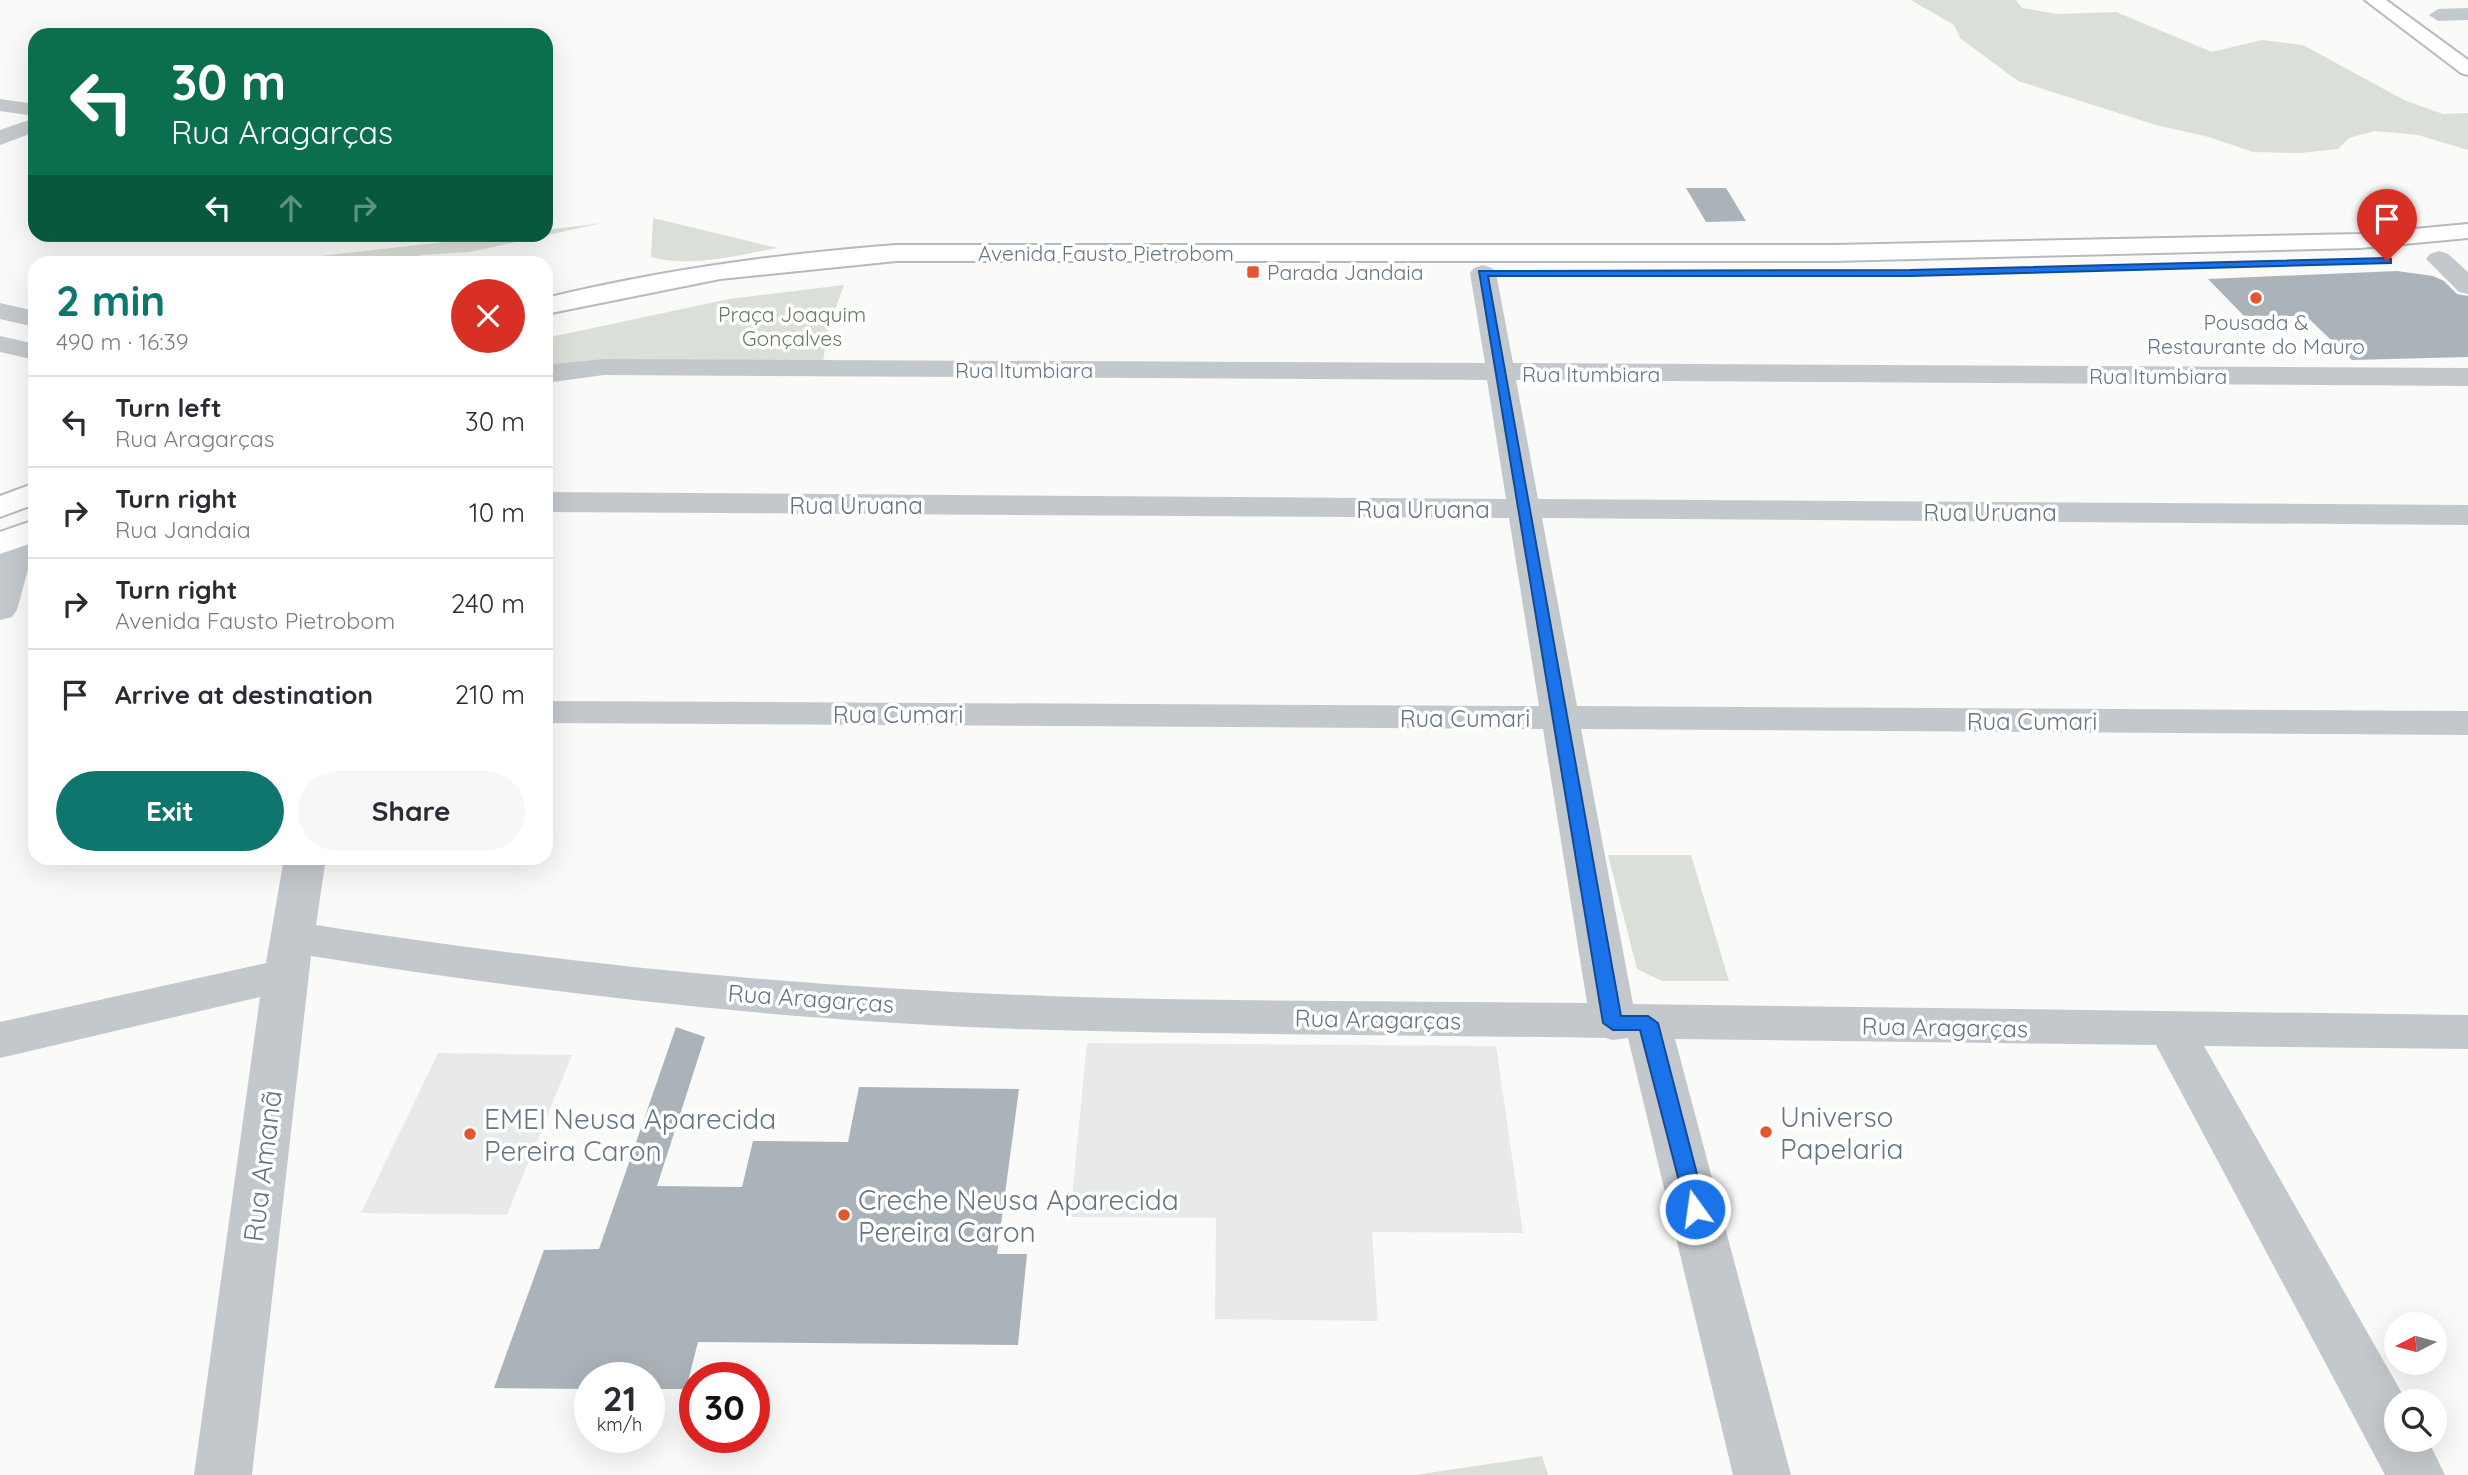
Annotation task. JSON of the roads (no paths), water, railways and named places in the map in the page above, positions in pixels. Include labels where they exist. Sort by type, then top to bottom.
[{"type":"main road","points":[[2374,0],[2468,69]]},
{"type":"main road","points":[[2433,11],[2468,36]]},
{"type":"main road","name":"Avenida Fausto Pietrobom","points":[[553,304],[697,272],[806,259],[896,253],[1875,252],[2360,241],[2468,231]]},
{"type":"main road","name":"Avenida Fausto Pietrobom","points":[[606,317],[770,286],[858,277],[1252,272],[1923,273],[2468,258]]},
{"type":"main road","points":[[0,507],[28,496]]},
{"type":"street","points":[[2433,11],[2468,14]]},
{"type":"street","points":[[0,105],[28,109]]},
{"type":"street","points":[[0,138],[28,127]]},
{"type":"street","points":[[2439,260],[2468,286]]},
{"type":"street","points":[[1483,273],[1560,719],[1630,1023],[1762,1475]]},
{"type":"street","points":[[0,311],[28,317]]},
{"type":"street","points":[[0,344],[28,350]]},
{"type":"street","name":"Rua Itumbiara","points":[[553,373],[604,367],[2468,377]]},
{"type":"street","name":"Rua Uruana","points":[[553,502],[2468,515]]},
{"type":"street","points":[[0,610],[19,536]]},
{"type":"street","name":"Rua Cumari","points":[[553,712],[2468,723]]},
{"type":"street","name":"Rua Amanã","points":[[223,1475],[289,956],[304,865]]},
{"type":"street","points":[[0,1040],[289,956]]},
{"type":"street","name":"Rua Aragarças","points":[[289,956],[470,965],[706,992],[1048,1013],[1630,1023],[2468,1032]]},
{"type":"street","points":[[2171,1029],[2384,1417]]},
{"type":"street","points":[[2403,1452],[2416,1475]]},
{"type":"place","name":"Parada Jandaia","points":[[1253,272]]},
{"type":"place","name":"Pousada & Restaurante do Mauro","points":[[2256,298]]},
{"type":"place","name":"Universo Papelaria","points":[[1766,1132]]},
{"type":"place","name":"EMEI Neusa Aparecida Pereira Caron","points":[[470,1134]]},
{"type":"place","name":"Creche Neusa Aparecida Pereira Caron","points":[[844,1215]]},
{"type":"park label","name":"Praça Joaquim Gonçalves","points":[[792,326]]}]
